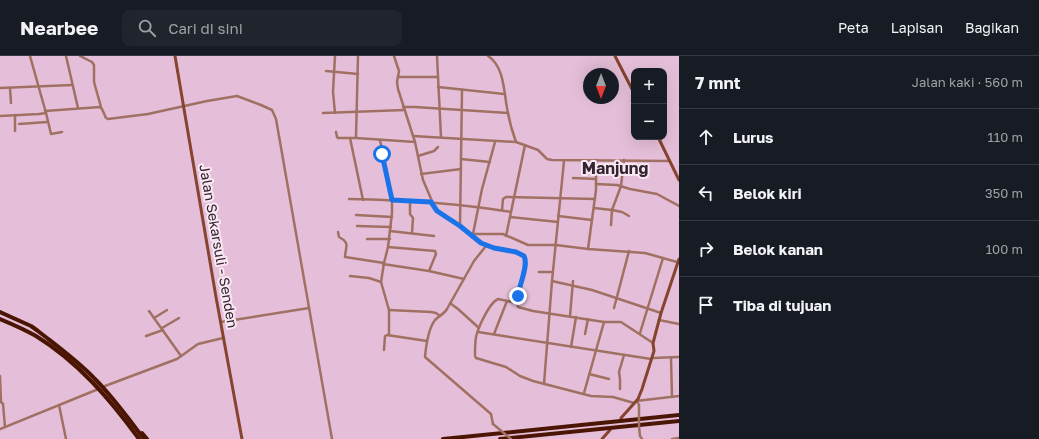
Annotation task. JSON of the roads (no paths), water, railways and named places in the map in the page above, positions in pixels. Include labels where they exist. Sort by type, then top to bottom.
[{"type":"highway","points":[[0,312],[31,326],[94,378],[144,439]]},
{"type":"highway","points":[[0,319],[37,337],[64,357],[95,384],[147,439]]},
{"type":"highway","points":[[124,415],[135,439]]},
{"type":"highway","points":[[124,415],[139,439]]},
{"type":"highway","points":[[443,439],[679,415]]},
{"type":"highway","points":[[500,439],[679,421]]},
{"type":"street","points":[[30,56],[40,87],[51,134],[62,132]]},
{"type":"street","points":[[66,56],[78,108]]},
{"type":"street","points":[[80,56],[92,62],[94,65],[94,82],[101,107],[106,118],[108,119],[148,114],[236,96],[268,108],[274,112],[332,439]]},
{"type":"street","name":"Jalan Sekarsuli - Senden","points":[[175,56],[223,338],[242,439]]},
{"type":"street","points":[[335,56],[333,92],[335,113]]},
{"type":"street","points":[[356,138],[358,56]]},
{"type":"street","points":[[394,56],[399,71],[398,89],[403,109],[415,142],[421,174],[431,202],[437,211],[472,234],[486,246],[516,252],[522,254],[526,258],[526,264],[519,287],[518,306],[520,308],[588,318],[604,322],[623,323],[653,343]]},
{"type":"street","points":[[437,56],[441,137]]},
{"type":"street","points":[[488,56],[494,61],[499,69],[508,113],[516,142]]},
{"type":"street","points":[[615,56],[631,87]]},
{"type":"street","points":[[326,71],[358,74]]},
{"type":"street","points":[[398,76],[437,77]]},
{"type":"street","points":[[0,88],[72,85]]},
{"type":"street","points":[[438,87],[504,94]]},
{"type":"street","points":[[10,88],[11,103]]},
{"type":"street","points":[[460,226],[462,90]]},
{"type":"street","points":[[0,116],[15,116],[78,108],[101,107]]},
{"type":"street","points":[[323,113],[403,109],[415,107],[508,113]]},
{"type":"street","points":[[15,116],[15,131]]},
{"type":"street","points":[[19,124],[47,122]]},
{"type":"street","points":[[336,132],[336,136],[338,138],[415,142]]},
{"type":"street","points":[[413,136],[495,142],[516,142],[540,151],[549,160],[669,161]]},
{"type":"street","points":[[350,138],[363,200]]},
{"type":"street","points":[[380,140],[392,200],[390,239],[381,282],[389,310],[389,335]]},
{"type":"street","points":[[659,140],[679,180]]},
{"type":"street","points":[[472,234],[495,142]]},
{"type":"street","points":[[506,236],[526,145]]},
{"type":"street","points":[[418,156],[434,151],[438,147]]},
{"type":"street","points":[[461,159],[490,162]]},
{"type":"street","points":[[588,249],[595,199],[596,160]]},
{"type":"street","points":[[611,225],[612,210],[621,186],[624,160]]},
{"type":"street","points":[[544,384],[552,272],[564,161]]},
{"type":"street","points":[[421,174],[461,169]]},
{"type":"street","points":[[574,178],[596,179]]},
{"type":"street","points":[[596,184],[621,186],[657,194],[679,206]]},
{"type":"street","points":[[502,210],[503,198],[560,197],[595,199]]},
{"type":"street","points":[[349,199],[431,202],[511,212]]},
{"type":"street","points":[[410,201],[410,214],[413,218],[412,233]]},
{"type":"street","points":[[594,208],[622,212],[629,216]]},
{"type":"street","points":[[356,215],[392,217]]},
{"type":"street","points":[[558,216],[592,220]]},
{"type":"street","points":[[510,217],[558,222]]},
{"type":"street","points":[[358,226],[391,227]]},
{"type":"street","points":[[390,231],[434,236]]},
{"type":"street","points":[[338,232],[339,237],[344,240],[347,246],[345,257],[429,271],[464,279]]},
{"type":"street","points":[[472,234],[500,234],[528,245],[556,245],[588,249],[629,251],[649,253],[663,258],[678,260],[659,320],[653,343],[654,351],[642,389],[636,402],[621,418]]},
{"type":"street","points":[[367,238],[390,239]]},
{"type":"street","points":[[486,246],[474,262],[445,312],[436,319],[433,324],[427,341],[425,357],[491,414],[493,424],[511,439]]},
{"type":"street","points":[[388,247],[435,251],[436,254],[429,271]]},
{"type":"street","points":[[614,308],[629,251]]},
{"type":"street","points":[[640,334],[663,258]]},
{"type":"street","points":[[674,270],[679,272]]},
{"type":"street","points":[[539,272],[552,272]]},
{"type":"street","points":[[350,276],[369,278],[381,282]]},
{"type":"street","points":[[552,281],[573,283],[661,313]]},
{"type":"street","points":[[570,316],[573,283]]},
{"type":"street","points":[[517,303],[498,299],[494,301],[479,328],[476,342],[476,358],[506,367],[520,376],[544,384],[591,396],[615,397],[636,402],[679,396]]},
{"type":"street","points":[[494,334],[507,301]]},
{"type":"street","points":[[450,303],[479,328]]},
{"type":"street","points":[[221,322],[308,308]]},
{"type":"street","points":[[154,318],[167,310]]},
{"type":"street","points":[[389,310],[431,312],[440,316]]},
{"type":"street","points":[[149,311],[181,356]]},
{"type":"street","points":[[571,346],[576,317]]},
{"type":"street","points":[[146,336],[162,329],[180,318]]},
{"type":"street","points":[[585,334],[588,318]]},
{"type":"street","points":[[659,320],[679,324]]},
{"type":"street","points":[[584,393],[604,322]]},
{"type":"street","points":[[478,332],[651,359],[679,357]]},
{"type":"street","points":[[384,350],[385,336],[389,335],[427,341]]},
{"type":"street","points":[[105,386],[159,366],[181,356],[198,344],[223,338]]},
{"type":"street","points":[[620,389],[619,372],[624,355]]},
{"type":"street","points":[[671,358],[672,397]]},
{"type":"street","points":[[589,374],[609,379]]},
{"type":"street","points":[[0,376],[1,402],[5,427]]},
{"type":"street","points":[[0,429],[96,390]]},
{"type":"street","points":[[636,402],[639,405],[639,427],[640,436],[642,439]]},
{"type":"street","points":[[59,405],[66,439]]},
{"type":"street","points":[[602,439],[610,430]]},
{"type":"street","points":[[672,439],[679,438]]},
{"type":"district","name":"Manjung","points":[[615,168]]}]
